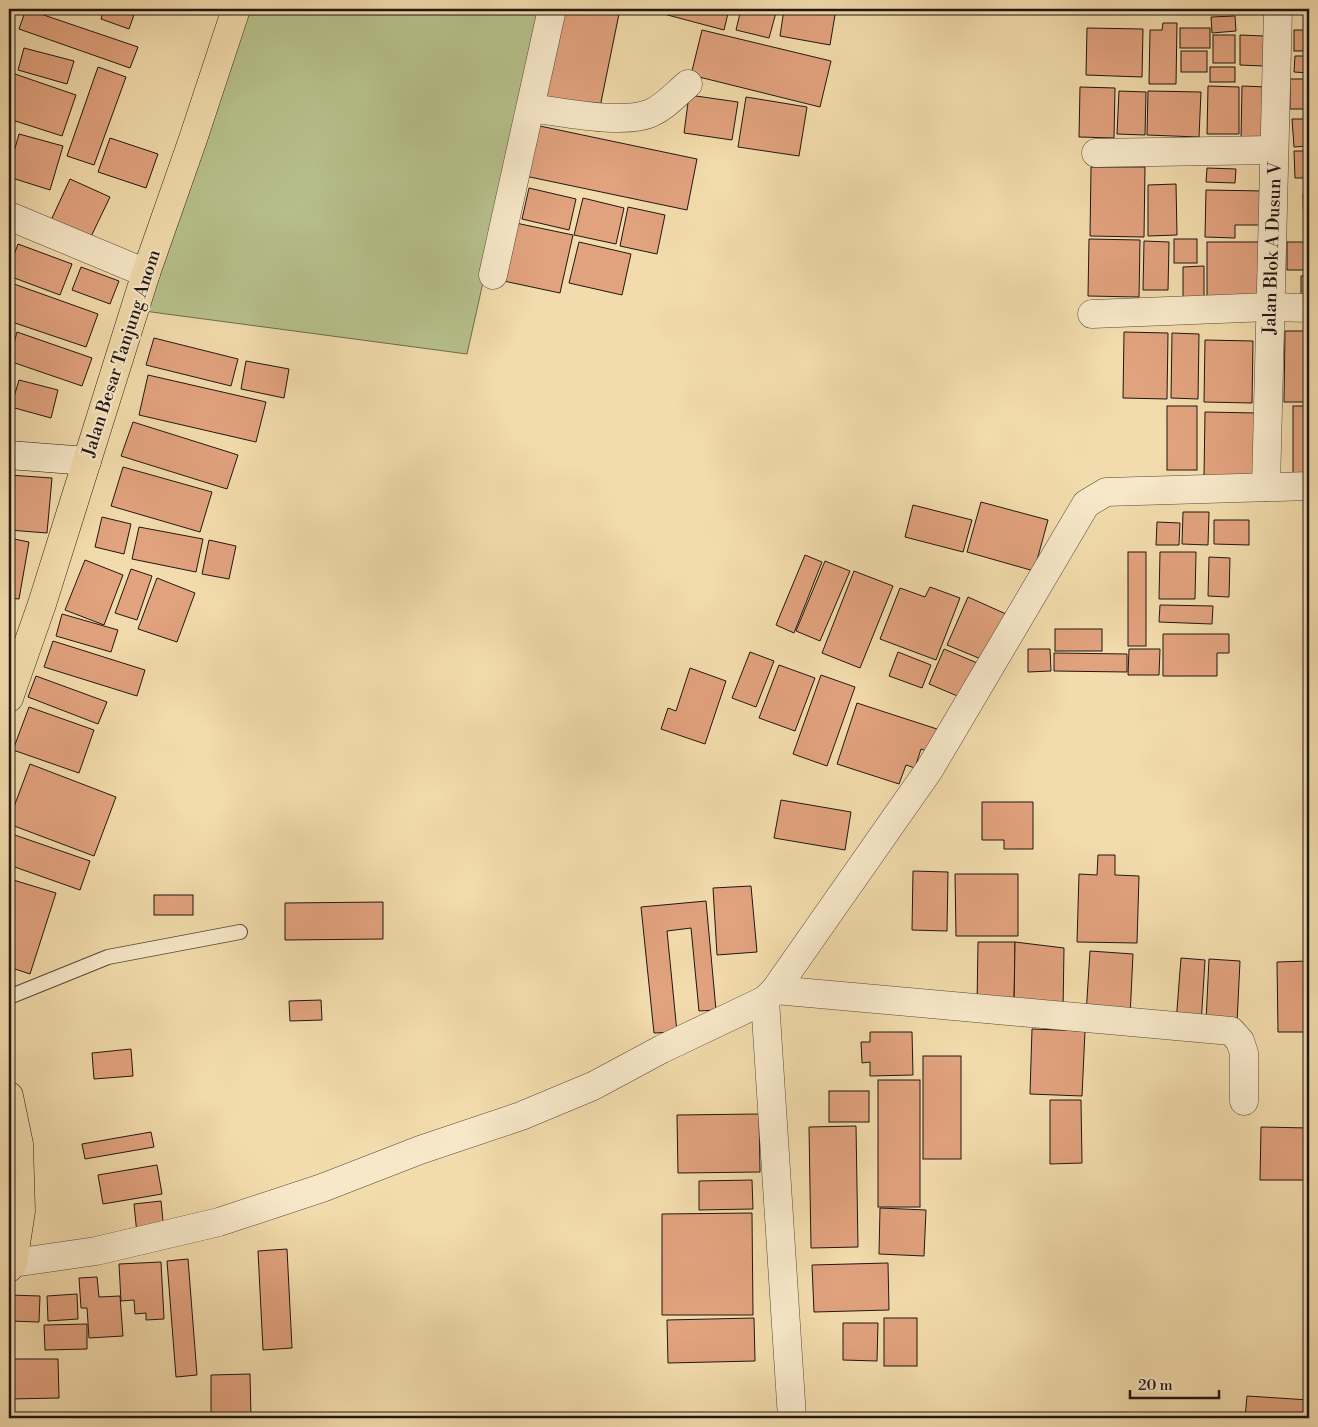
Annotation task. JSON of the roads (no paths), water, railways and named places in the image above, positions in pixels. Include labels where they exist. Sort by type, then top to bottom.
[{"type":"main road","name":"Jalan Besar Tanjung Anom","points":[[9,698],[42,604],[146,273],[236,9]]},
{"type":"main road","points":[[9,1096],[19,1144],[21,1211],[11,1266]]},
{"type":"street","points":[[493,275],[552,9]]},
{"type":"street","name":"Jalan Blok A Dusun V","points":[[1266,487],[1278,9]]},
{"type":"street","points":[[531,108],[621,118],[642,116],[662,107],[688,84]]},
{"type":"street","points":[[1096,153],[1274,150]]},
{"type":"street","points":[[9,216],[146,273]]},
{"type":"street","points":[[1092,314],[1270,307],[1309,308]]},
{"type":"street","points":[[9,455],[87,461]]},
{"type":"street","points":[[11,1266],[96,1251],[219,1222],[322,1188],[420,1150],[521,1116],[593,1086],[770,995],[929,770],[1086,504],[1106,492],[1309,486]]},
{"type":"street","points":[[770,995],[1231,1030],[1240,1041],[1244,1053],[1244,1101]]},
{"type":"street","points":[[770,995],[792,1418]]},
{"type":"lane","points":[[9,997],[108,957],[240,932]]}]
